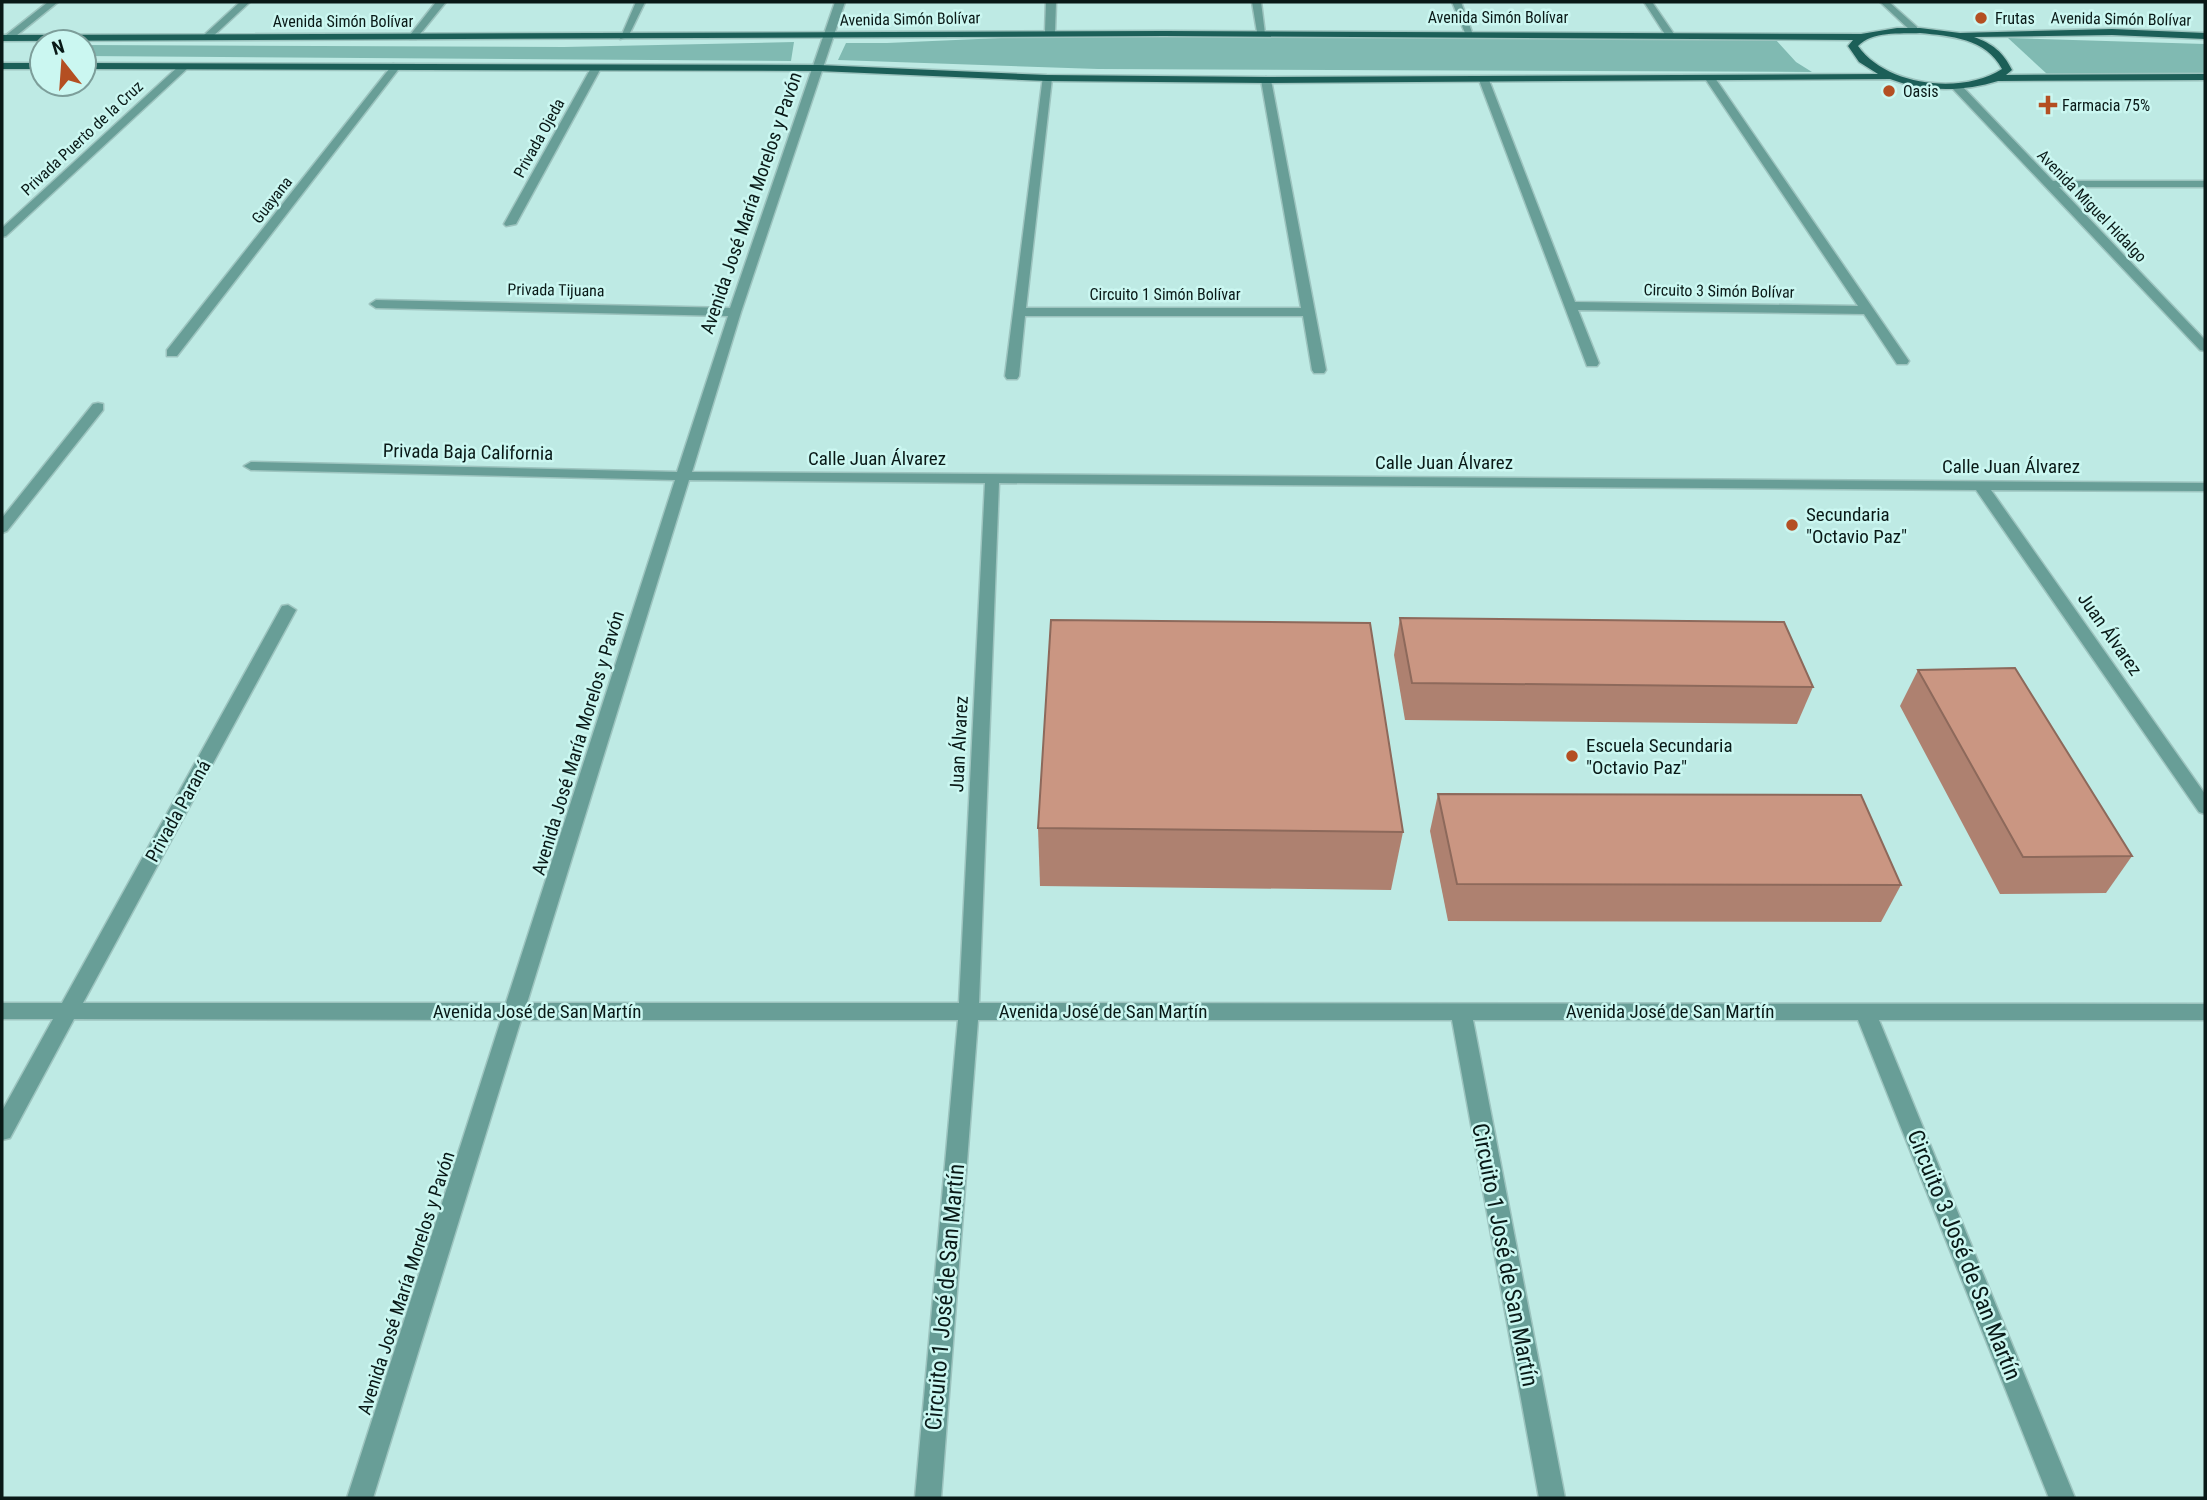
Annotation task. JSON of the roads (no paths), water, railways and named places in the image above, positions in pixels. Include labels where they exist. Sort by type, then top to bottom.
[{"type":"main road","name":"Avenida Simón Bolívar","points":[[5,38],[828,36],[1049,32],[1861,37],[1875,32],[1914,29],[1952,35],[2112,32],[2205,36]]},
{"type":"main road","points":[[1952,35],[1994,51],[2005,61],[2007,70],[1999,78]]},
{"type":"main road","points":[[1861,37],[1853,46],[1857,56],[1871,68],[1896,77]]},
{"type":"main road","points":[[2,66],[28,66]]},
{"type":"main road","points":[[98,66],[819,68],[1047,78],[1266,80],[1711,80],[1896,77],[1956,86],[1981,84],[1999,78],[2205,77]]},
{"type":"street","points":[[5,38],[53,2]]},
{"type":"street","points":[[207,37],[245,2]]},
{"type":"street","points":[[413,37],[442,2]]},
{"type":"street","points":[[623,37],[640,2]]},
{"type":"street","name":"Avenida José María Morelos y Pavón","points":[[360,1498],[735,312],[840,2]]},
{"type":"street","points":[[1049,32],[1051,2]]},
{"type":"street","points":[[1256,2],[1262,32]]},
{"type":"street","points":[[1456,2],[1470,33]]},
{"type":"street","points":[[1648,2],[1669,34]]},
{"type":"street","points":[[1884,2],[1914,29]]},
{"type":"street","name":"Privada Puerto de la Cruz","points":[[2,234],[184,66]]},
{"type":"street","name":"Guayana","points":[[172,353],[396,66]]},
{"type":"street","name":"Privada Ojeda","points":[[510,224],[596,68]]},
{"type":"street","points":[[1012,376],[1047,78]]},
{"type":"street","points":[[1266,80],[1319,370]]},
{"type":"street","points":[[1484,80],[1592,363]]},
{"type":"street","points":[[1711,80],[1902,361]]},
{"type":"street","name":"Avenida Miguel Hidalgo","points":[[1956,86],[2205,347]]},
{"type":"street","points":[[2049,184],[2205,184]]},
{"type":"street","name":"Privada Tijuana","points":[[376,304],[735,312]]},
{"type":"street","name":"Circuito 3 Simón Bolívar","points":[[1571,306],[1867,310]]},
{"type":"street","name":"Circuito 1 Simón Bolívar","points":[[1019,312],[1310,312]]},
{"type":"street","points":[[2188,329],[2205,329]]},
{"type":"street","points":[[2,528],[98,407]]},
{"type":"street","name":"Privada Baja California","points":[[251,466],[683,475]]},
{"type":"street","name":"Calle Juan Álvarez","points":[[683,475],[2205,487]]},
{"type":"street","name":"Juan Álvarez","points":[[968,1011],[992,478]]},
{"type":"street","name":"Juan Álvarez","points":[[1980,485],[2205,807]]},
{"type":"street","name":"Privada Paraná","points":[[2,1131],[288,610]]},
{"type":"street","name":"Avenida José de San Martín","points":[[2,1011],[2205,1012]]},
{"type":"street","name":"Circuito 1 José de San Martín","points":[[928,1498],[968,1011]]},
{"type":"street","name":"Circuito 1 José de San Martín","points":[[1461,1011],[1466,1054],[1552,1498]]},
{"type":"street","name":"Circuito 3 José de San Martín","points":[[1866,1012],[2062,1498]]},
{"type":"place","name":"Frutas","points":[[1981,18]]},
{"type":"place","name":"Oasis","points":[[1889,91]]},
{"type":"place","name":"Farmacia 75%","points":[[2048,105]]},
{"type":"place","name":"Secundaria \"Octavio Paz\"","points":[[1792,525]]},
{"type":"place","name":"Escuela Secundaria \"Octavio Paz\"","points":[[1572,756]]}]
